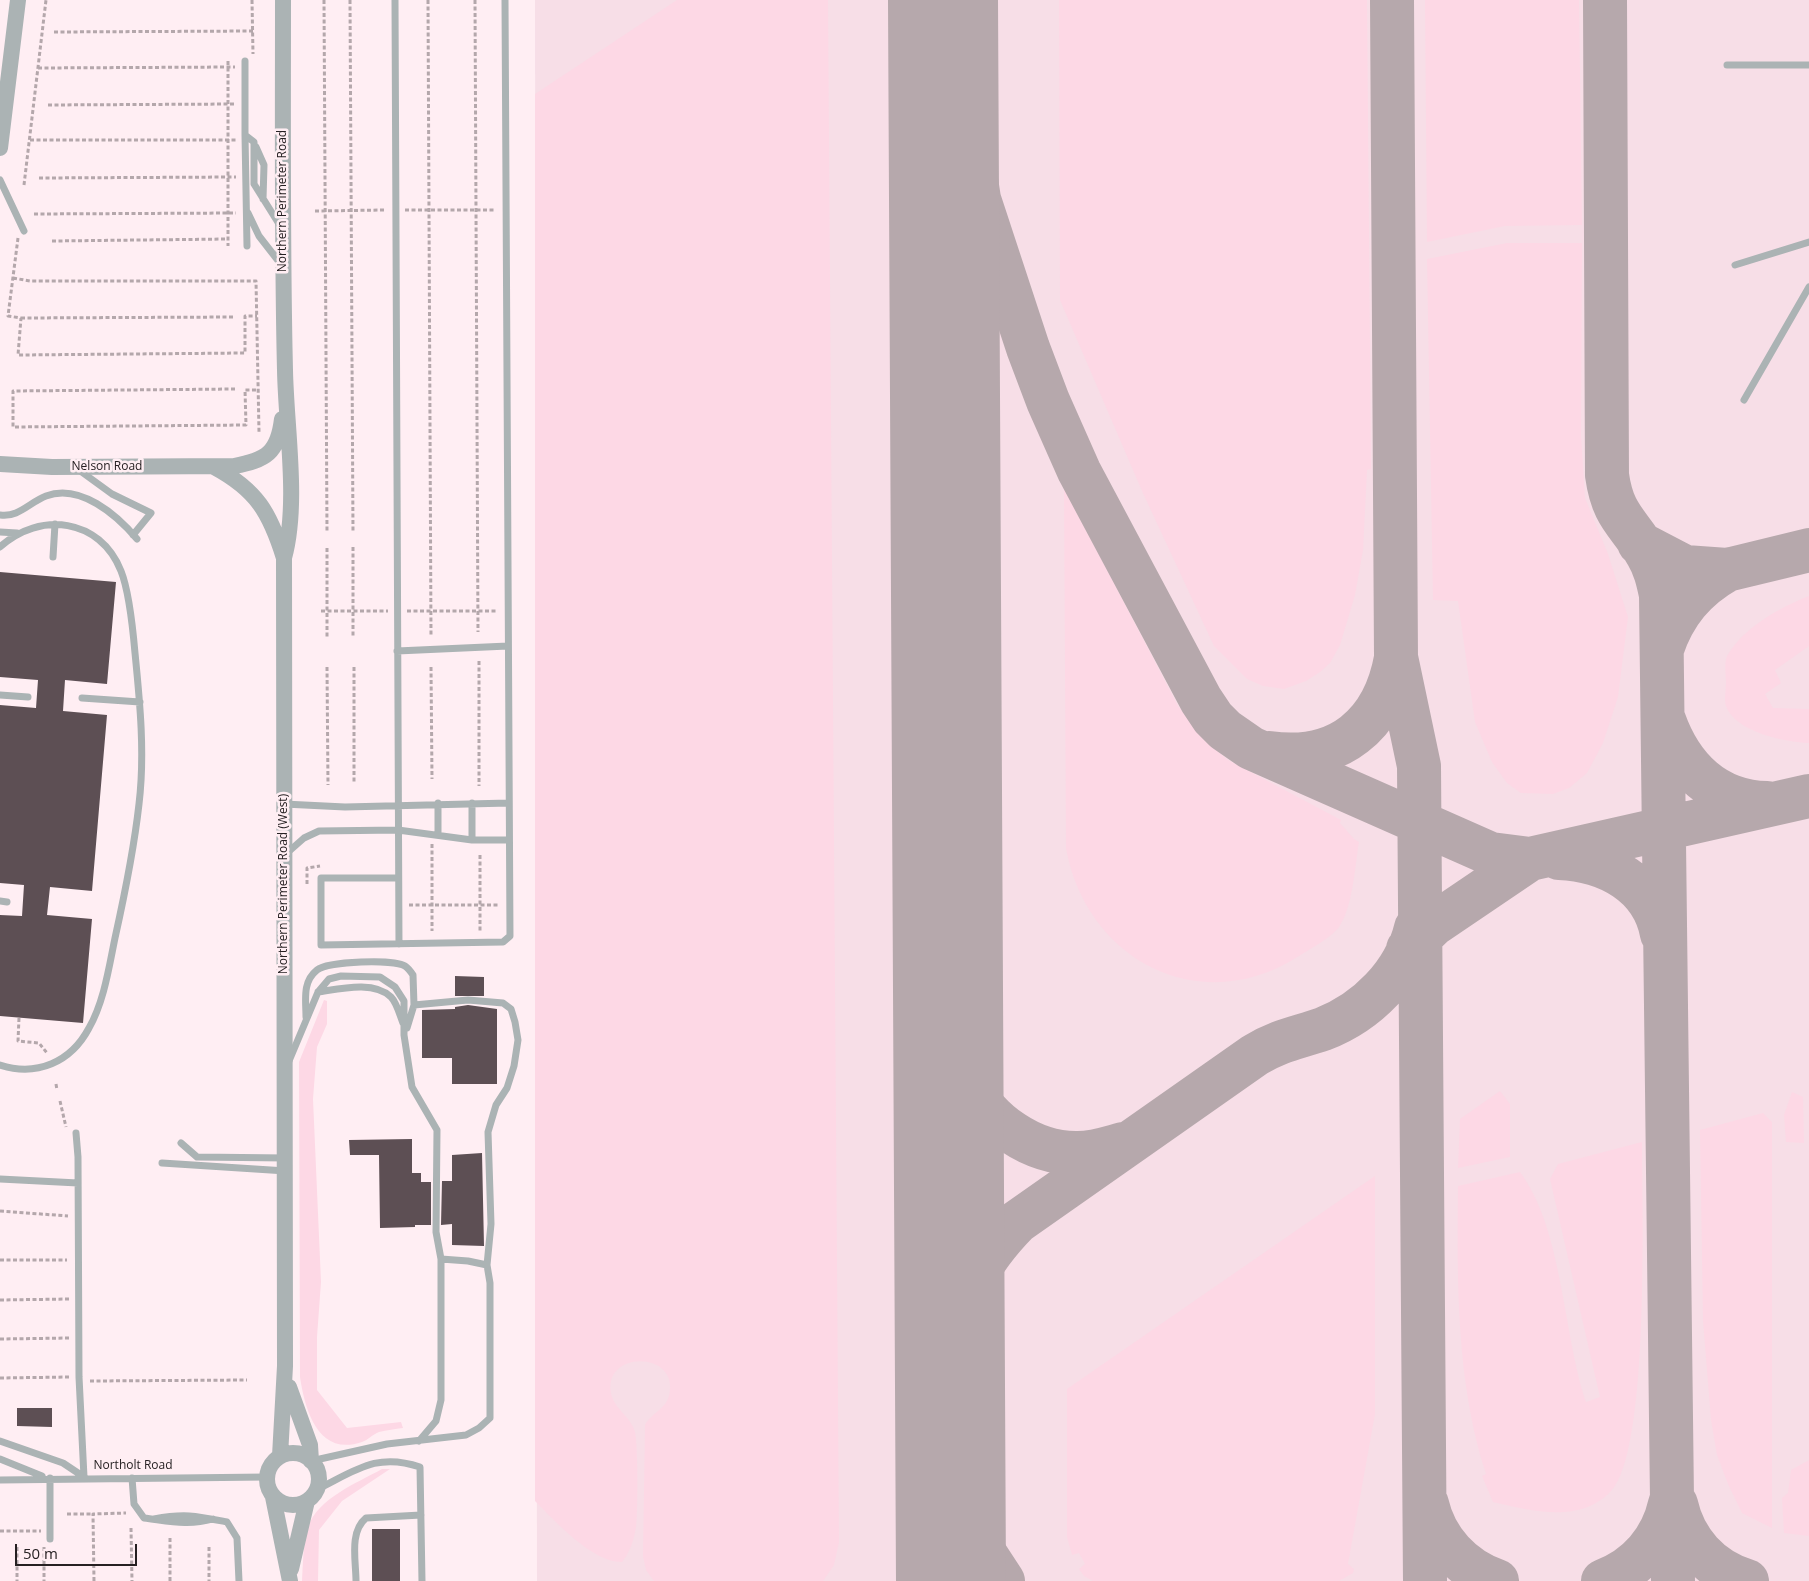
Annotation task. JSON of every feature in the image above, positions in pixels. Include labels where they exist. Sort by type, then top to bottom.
[{"type":"street","points":[[0,148],[18,0]]},
{"type":"street","name":"Northern Perimeter Road","points":[[283,0],[283,266],[286,402]]},
{"type":"street","name":"Nelson Road","points":[[4,468],[214,467],[251,463],[262,460],[278,443],[286,402]]},
{"type":"street","name":"Northern Perimeter Road (West)","points":[[280,1456],[285,1366],[284,558],[289,539],[290,439],[286,402]]},
{"type":"street","points":[[214,467],[249,490],[260,502],[275,529],[284,558]]},
{"type":"street","name":"Northern Perimeter Road (West)","points":[[285,1366],[290,1392],[310,1445],[311,1461]]},
{"type":"street","points":[[292,1453],[299,1454],[311,1461],[318,1473],[290,1577],[273,1497],[266,1477],[272,1463],[280,1456],[292,1453]]},
{"type":"street","points":[[273,1497],[289,1505],[312,1496]]},
{"type":"lane","points":[[394,0],[399,944]]},
{"type":"lane","points":[[398,878],[321,878],[321,945],[503,942],[510,936],[505,0]]},
{"type":"lane","points":[[246,246],[245,104],[249,62]]},
{"type":"lane","points":[[1727,65],[1809,65]]},
{"type":"lane","points":[[245,134],[254,142],[264,165],[264,199],[283,230]]},
{"type":"lane","points":[[0,180],[21,231]]},
{"type":"lane","points":[[246,206],[258,236],[283,266]]},
{"type":"lane","points":[[1735,265],[1809,242]]},
{"type":"lane","points":[[1744,400],[1809,287]]},
{"type":"lane","points":[[0,515],[15,514],[47,495],[77,496],[102,507],[135,537],[151,513],[112,494],[75,467]]},
{"type":"lane","points":[[53,557],[55,524]]},
{"type":"lane","points":[[0,548],[18,533],[38,525],[55,524],[71,526],[98,540],[112,555],[122,572],[132,630],[140,702],[141,753],[139,802],[120,917],[96,1016],[89,1030],[73,1050],[59,1062],[42,1068],[0,1065]]},
{"type":"lane","points":[[0,532],[18,533]]},
{"type":"lane","points":[[397,651],[508,646]]},
{"type":"lane","points":[[0,695],[28,697]]},
{"type":"lane","points":[[82,698],[140,702]]},
{"type":"lane","points":[[438,803],[438,835]]},
{"type":"lane","points":[[472,803],[472,840]]},
{"type":"lane","points":[[283,804],[311,807],[509,803]]},
{"type":"lane","points":[[284,856],[304,838],[319,831],[398,830],[472,840],[509,840]]},
{"type":"lane","points":[[306,1020],[306,984],[318,969],[341,963],[396,963],[405,966],[413,975],[414,1004],[404,1035]]},
{"type":"lane","points":[[285,1068],[297,1046],[318,992],[329,979],[340,976],[380,977],[395,987],[404,1002],[404,1035],[412,1087],[437,1130],[436,1232],[440,1259],[441,1400],[436,1421],[419,1441]]},
{"type":"lane","points":[[318,992],[342,988],[377,988],[392,998],[404,1026]]},
{"type":"lane","points":[[311,1461],[387,1444],[466,1435],[490,1418],[490,1283],[487,1266],[491,1224],[489,1127],[496,1105],[508,1088],[514,1066],[518,1040],[515,1022],[511,1009],[503,1003],[468,1000],[414,1004]]},
{"type":"lane","points":[[76,1132],[79,1377],[84,1477]]},
{"type":"lane","points":[[182,1144],[197,1157],[286,1165]]},
{"type":"lane","points":[[162,1163],[286,1165]]},
{"type":"lane","points":[[0,1178],[78,1182]]},
{"type":"lane","points":[[440,1259],[468,1260],[487,1266]]},
{"type":"lane","points":[[0,1441],[63,1463],[84,1477]]},
{"type":"lane","points":[[0,1459],[49,1478],[50,1539]]},
{"type":"lane","points":[[312,1496],[372,1462],[388,1460],[420,1467],[422,1581]]},
{"type":"lane","name":"Northolt Road","points":[[3,1479],[266,1477]]},
{"type":"lane","points":[[132,1478],[134,1504],[144,1518],[178,1524],[197,1524],[213,1519],[227,1522],[237,1538],[239,1581]]},
{"type":"lane","points":[[356,1581],[356,1532],[359,1523],[366,1518],[421,1515]]},
{"type":"path","points":[[24,185],[46,0]]},
{"type":"path","points":[[249,62],[252,0]]},
{"type":"path","points":[[324,0],[327,532]]},
{"type":"path","points":[[350,0],[352,532]]},
{"type":"path","points":[[428,0],[431,637]]},
{"type":"path","points":[[475,0],[478,632]]},
{"type":"path","points":[[54,32],[252,31]]},
{"type":"path","points":[[228,61],[228,246]]},
{"type":"path","points":[[38,68],[236,67]]},
{"type":"path","points":[[48,105],[245,104]]},
{"type":"path","points":[[30,140],[236,140]]},
{"type":"path","points":[[38,178],[236,176]]},
{"type":"path","points":[[314,211],[506,210]]},
{"type":"path","points":[[34,214],[236,213]]},
{"type":"path","points":[[21,231],[8,316],[21,318],[234,317]]},
{"type":"path","points":[[52,241],[228,239]]},
{"type":"path","points":[[13,278],[30,282],[256,281],[259,432]]},
{"type":"path","points":[[21,318],[18,354],[196,354],[245,353],[245,316],[257,316]]},
{"type":"path","points":[[235,390],[13,391],[13,427],[246,426],[245,390],[258,390]]},
{"type":"path","points":[[353,547],[353,638]]},
{"type":"path","points":[[327,548],[327,637]]},
{"type":"path","points":[[321,611],[508,611]]},
{"type":"path","points":[[478,661],[479,786]]},
{"type":"path","points":[[327,667],[328,784]]},
{"type":"path","points":[[354,667],[354,784]]},
{"type":"path","points":[[431,667],[432,779]]},
{"type":"path","points":[[432,841],[432,931]]},
{"type":"path","points":[[480,855],[480,935]]},
{"type":"path","points":[[399,905],[509,904]]},
{"type":"path","points":[[19,1018],[18,1041],[39,1043],[47,1053]]},
{"type":"path","points":[[56,1084],[57,1090]]},
{"type":"path","points":[[60,1101],[66,1127]]},
{"type":"path","points":[[0,1211],[78,1217]]},
{"type":"path","points":[[0,1260],[70,1260]]},
{"type":"path","points":[[70,1292],[70,1306]]},
{"type":"path","points":[[0,1300],[70,1299]]},
{"type":"path","points":[[70,1330],[70,1345]]},
{"type":"path","points":[[0,1339],[70,1338]]},
{"type":"path","points":[[0,1378],[71,1377],[71,1369]]},
{"type":"path","points":[[88,1377],[88,1381],[247,1380]]},
{"type":"path","points":[[68,1514],[126,1513]]},
{"type":"path","points":[[93,1514],[94,1581]]},
{"type":"path","points":[[132,1528],[132,1581]]},
{"type":"path","points":[[0,1531],[44,1531],[44,1581]]},
{"type":"path","points":[[170,1538],[170,1581]]},
{"type":"path","points":[[17,1546],[17,1581]]},
{"type":"path","points":[[208,1547],[209,1581]]},
{"type":"shaded area","points":[[535,0],[1809,0],[1809,1581],[537,1581]]},
{"type":"shaded area","points":[[677,0],[828,0],[839,1542],[834,1565],[823,1581],[654,1581],[646,1570],[643,1556],[645,1425],[667,1401],[669,1381],[663,1370],[653,1363],[640,1361],[627,1364],[617,1370],[611,1382],[614,1402],[630,1422],[635,1432],[637,1450],[636,1527],[631,1546],[622,1562],[599,1556],[587,1548],[535,1501],[535,94]]},
{"type":"shaded area","points":[[1059,0],[1367,0],[1371,469],[1367,470],[1363,550],[1355,595],[1340,645],[1330,663],[1306,681],[1284,689],[1263,686],[1247,679],[1214,646],[1142,491],[1060,300]]},
{"type":"shaded area","points":[[1425,0],[1579,0],[1582,225],[1505,226],[1427,242]]},
{"type":"shaded area","points":[[1507,243],[1582,243],[1581,436],[1585,498],[1608,554],[1628,617],[1618,697],[1603,743],[1587,773],[1569,788],[1553,794],[1521,793],[1507,783],[1492,762],[1475,722],[1458,601],[1433,600],[1427,259]]},
{"type":"shaded area","points":[[1064,488],[1178,706],[1205,741],[1228,760],[1341,820],[1340,823],[1359,842],[1350,897],[1344,919],[1339,927],[1326,939],[1299,956],[1261,974],[1224,982],[1187,979],[1153,968],[1122,948],[1097,921],[1078,887],[1066,848]]},
{"type":"shaded area","points":[[1809,596],[1809,646],[1775,670],[1781,683],[1765,694],[1773,708],[1809,709],[1809,743],[1775,738],[1739,723],[1726,706],[1725,666],[1727,656],[1734,646],[1753,627],[1786,606]]},
{"type":"shaded area","points":[[324,1000],[327,1001],[327,1024],[317,1047],[313,1099],[321,1282],[317,1337],[317,1390],[347,1428],[401,1422],[403,1428],[379,1432],[362,1442],[347,1445],[334,1443],[324,1437],[316,1428],[310,1416],[300,1377],[299,1062]]},
{"type":"shaded area","points":[[1500,1091],[1510,1104],[1510,1157],[1458,1168],[1460,1119]]},
{"type":"shaded area","points":[[1792,1092],[1803,1097],[1804,1143],[1786,1142],[1784,1115]]},
{"type":"shaded area","points":[[1763,1113],[1772,1122],[1772,1528],[1742,1513],[1717,1455],[1711,1420],[1703,1320],[1700,1130]]},
{"type":"shaded area","points":[[1642,1142],[1642,1270],[1638,1380],[1632,1428],[1624,1467],[1611,1491],[1599,1501],[1585,1508],[1555,1512],[1539,1511],[1493,1502],[1482,1476],[1486,1474],[1476,1439],[1464,1368],[1460,1331],[1458,1186],[1520,1172],[1534,1196],[1554,1252],[1578,1375],[1586,1402],[1600,1397],[1550,1179],[1558,1164]]},
{"type":"shaded area","points":[[1375,1176],[1375,1414],[1348,1564],[1354,1569],[1353,1573],[1339,1581],[1093,1581],[1084,1576],[1079,1569],[1085,1564],[1079,1553],[1072,1555],[1067,1537],[1067,1389]]},
{"type":"shaded area","points":[[1809,1460],[1809,1536],[1784,1533],[1782,1498],[1788,1493],[1791,1470]]},
{"type":"shaded area","points":[[382,1469],[390,1469],[342,1501],[319,1530],[318,1581],[302,1581],[305,1540],[313,1517],[320,1508],[339,1492]]},
{"type":"building","points":[[0,572],[116,582],[107,684],[65,680],[63,711],[107,715],[92,891],[50,887],[47,915],[92,919],[83,1023],[0,1016],[0,915],[22,916],[24,885],[0,883],[0,705],[36,708],[38,680],[0,677]]},
{"type":"building","points":[[455,976],[484,977],[484,996],[455,996]]},
{"type":"building","points":[[468,1005],[497,1009],[497,1084],[452,1084],[452,1058],[422,1058],[422,1010],[455,1009],[455,1007]]},
{"type":"building","points":[[412,1139],[412,1173],[421,1173],[421,1182],[431,1182],[431,1225],[380,1228],[379,1155],[350,1155],[349,1140]]},
{"type":"building","points":[[482,1153],[484,1246],[452,1245],[452,1224],[441,1225],[442,1181],[452,1181],[452,1155]]},
{"type":"building","points":[[17,1408],[52,1408],[52,1427],[17,1426]]},
{"type":"building","points":[[372,1529],[400,1529],[400,1581],[372,1581]]},
{"type":"taxiway","points":[[948,0],[979,199],[1028,348],[1048,401],[1079,471],[1201,700],[1213,718],[1225,730],[1251,748],[1491,854],[1530,859]]},
{"type":"taxiway","points":[[1392,0],[1396,657],[1419,766],[1425,1581]]},
{"type":"taxiway","points":[[1605,0],[1607,475],[1613,501],[1650,559],[1661,595],[1673,1581]]},
{"type":"taxiway","points":[[1639,543],[1685,567],[1727,570],[1705,585],[1687,603],[1673,624],[1662,649]]},
{"type":"taxiway","points":[[1727,570],[1809,550]]},
{"type":"taxiway","points":[[1269,753],[1294,755],[1317,752],[1337,745],[1354,734],[1369,720],[1381,703],[1390,682],[1396,658]]},
{"type":"taxiway","points":[[1664,720],[1680,753],[1702,779],[1716,789],[1731,796],[1748,801],[1767,803]]},
{"type":"taxiway","points":[[1408,949],[1434,924],[1530,859],[1809,796]]},
{"type":"taxiway","points":[[1559,858],[1594,864],[1625,878],[1649,901],[1657,916],[1662,934]]},
{"type":"taxiway","points":[[950,1353],[961,1314],[973,1282],[990,1253],[1017,1222],[1255,1055],[1281,1043],[1323,1029],[1355,1013],[1369,1002],[1393,976],[1411,945],[1416,928]]},
{"type":"taxiway","points":[[948,1028],[965,1076],[976,1097],[999,1122],[1013,1133],[1028,1142],[1061,1152],[1090,1152],[1123,1144]]},
{"type":"taxiway","points":[[950,1487],[969,1529],[1003,1581]]},
{"type":"taxiway","points":[[1427,1504],[1436,1530],[1452,1551],[1472,1569],[1497,1581]]},
{"type":"taxiway","points":[[1603,1581],[1627,1569],[1647,1551],[1661,1529],[1670,1504]]},
{"type":"taxiway","points":[[1676,1504],[1685,1530],[1692,1542],[1710,1562],[1721,1570],[1747,1581]]},
{"type":"runway","points":[[943,0],[951,1581]]}]
